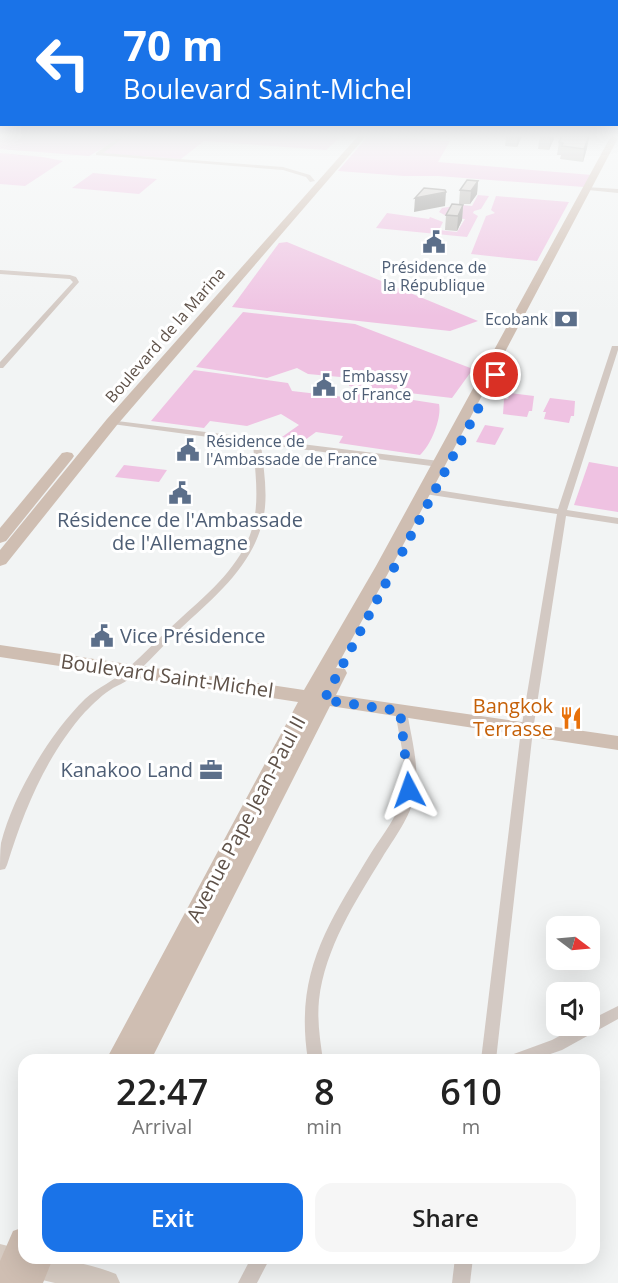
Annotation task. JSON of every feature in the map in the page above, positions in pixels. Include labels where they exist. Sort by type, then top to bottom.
[{"type":"main road","name":"Boulevard de la Marina","points":[[0,561],[300,196]]},
{"type":"main road","name":"Boulevard de la Marina","points":[[0,538],[140,371],[305,196]]},
{"type":"main road","name":"Avenue Pape Jean-Paul II","points":[[123,1054],[430,492],[588,196]]},
{"type":"main road","name":"Avenue Pape Jean-Paul II","points":[[430,492],[439,464],[526,311]]},
{"type":"main road","name":"Boulevard Saint-Michel","points":[[0,651],[618,743]]},
{"type":"main road","name":"Avenue Pape Jean-Paul II","points":[[141,1054],[317,699]]},
{"type":"street","points":[[0,272],[63,276],[76,280],[0,366]]},
{"type":"street","points":[[489,1054],[527,730],[562,512],[615,348]]},
{"type":"street","points":[[112,422],[439,464]]},
{"type":"street","points":[[0,865],[19,808],[48,753],[89,702],[131,671],[217,588],[248,549],[256,530],[260,504],[257,439]]},
{"type":"street","points":[[430,492],[618,521]]},
{"type":"street","points":[[314,1054],[310,1035],[312,989],[326,944],[336,923],[398,821],[409,790],[400,711]]},
{"type":"street","points":[[532,1054],[557,1045],[618,1012]]},
{"type":"street","points":[[21,1264],[107,1283]]},
{"type":"street","points":[[247,1283],[258,1264]]},
{"type":"street","points":[[461,1283],[463,1264]]},
{"type":"shaded area","points":[[478,196],[489,196],[481,209],[474,211],[473,213],[478,216],[467,237],[376,228],[387,213],[429,219],[430,217],[443,222],[439,230],[457,232],[465,219],[450,218],[439,212],[442,208],[472,206]]},
{"type":"shaded area","points":[[496,196],[569,202],[537,261],[471,254],[486,216],[495,213],[491,210]]},
{"type":"shaded area","points":[[287,242],[478,321],[450,331],[232,307],[279,243]]},
{"type":"shaded area","points":[[243,312],[355,324],[473,369],[452,398],[349,386],[351,378],[308,374],[297,368],[267,378],[196,367]]},
{"type":"shaded area","points":[[194,370],[288,383],[292,391],[344,397],[348,390],[439,404],[439,416],[432,438],[420,455],[339,443],[343,436],[316,432],[305,440],[282,437],[299,425],[281,414],[247,426],[210,421],[204,428],[151,421]]},
{"type":"shaded area","points":[[510,393],[534,396],[532,411],[529,411],[527,417],[503,414],[504,399],[508,399]]},
{"type":"shaded area","points":[[550,398],[575,401],[574,416],[571,416],[569,423],[544,419],[546,412],[543,412]]},
{"type":"shaded area","points":[[485,425],[504,428],[495,445],[476,442]]},
{"type":"shaded area","points":[[589,462],[618,467],[618,512],[574,505]]},
{"type":"shaded area","points":[[124,465],[167,470],[159,482],[115,477]]},
{"type":"building","points":[[452,204],[463,205],[458,216],[446,215]]},
{"type":"place","name":"Présidence de la République","points":[[434,242]]},
{"type":"place","name":"Ecobank","points":[[566,319]]},
{"type":"place","name":"Embassy of France","points":[[324,385]]},
{"type":"place","name":"Résidence de l'Ambassade de France","points":[[188,450]]},
{"type":"place","name":"Résidence de l'Ambassade de l'Allemagne","points":[[180,493]]},
{"type":"place","name":"Vice Présidence","points":[[102,636]]},
{"type":"place","name":"Bangkok Terrasse","points":[[571,718]]},
{"type":"place","name":"Kanakoo Land","points":[[211,770]]},
{"type":"route","points":[[409,790],[400,711],[324,700],[496,375]]}]
